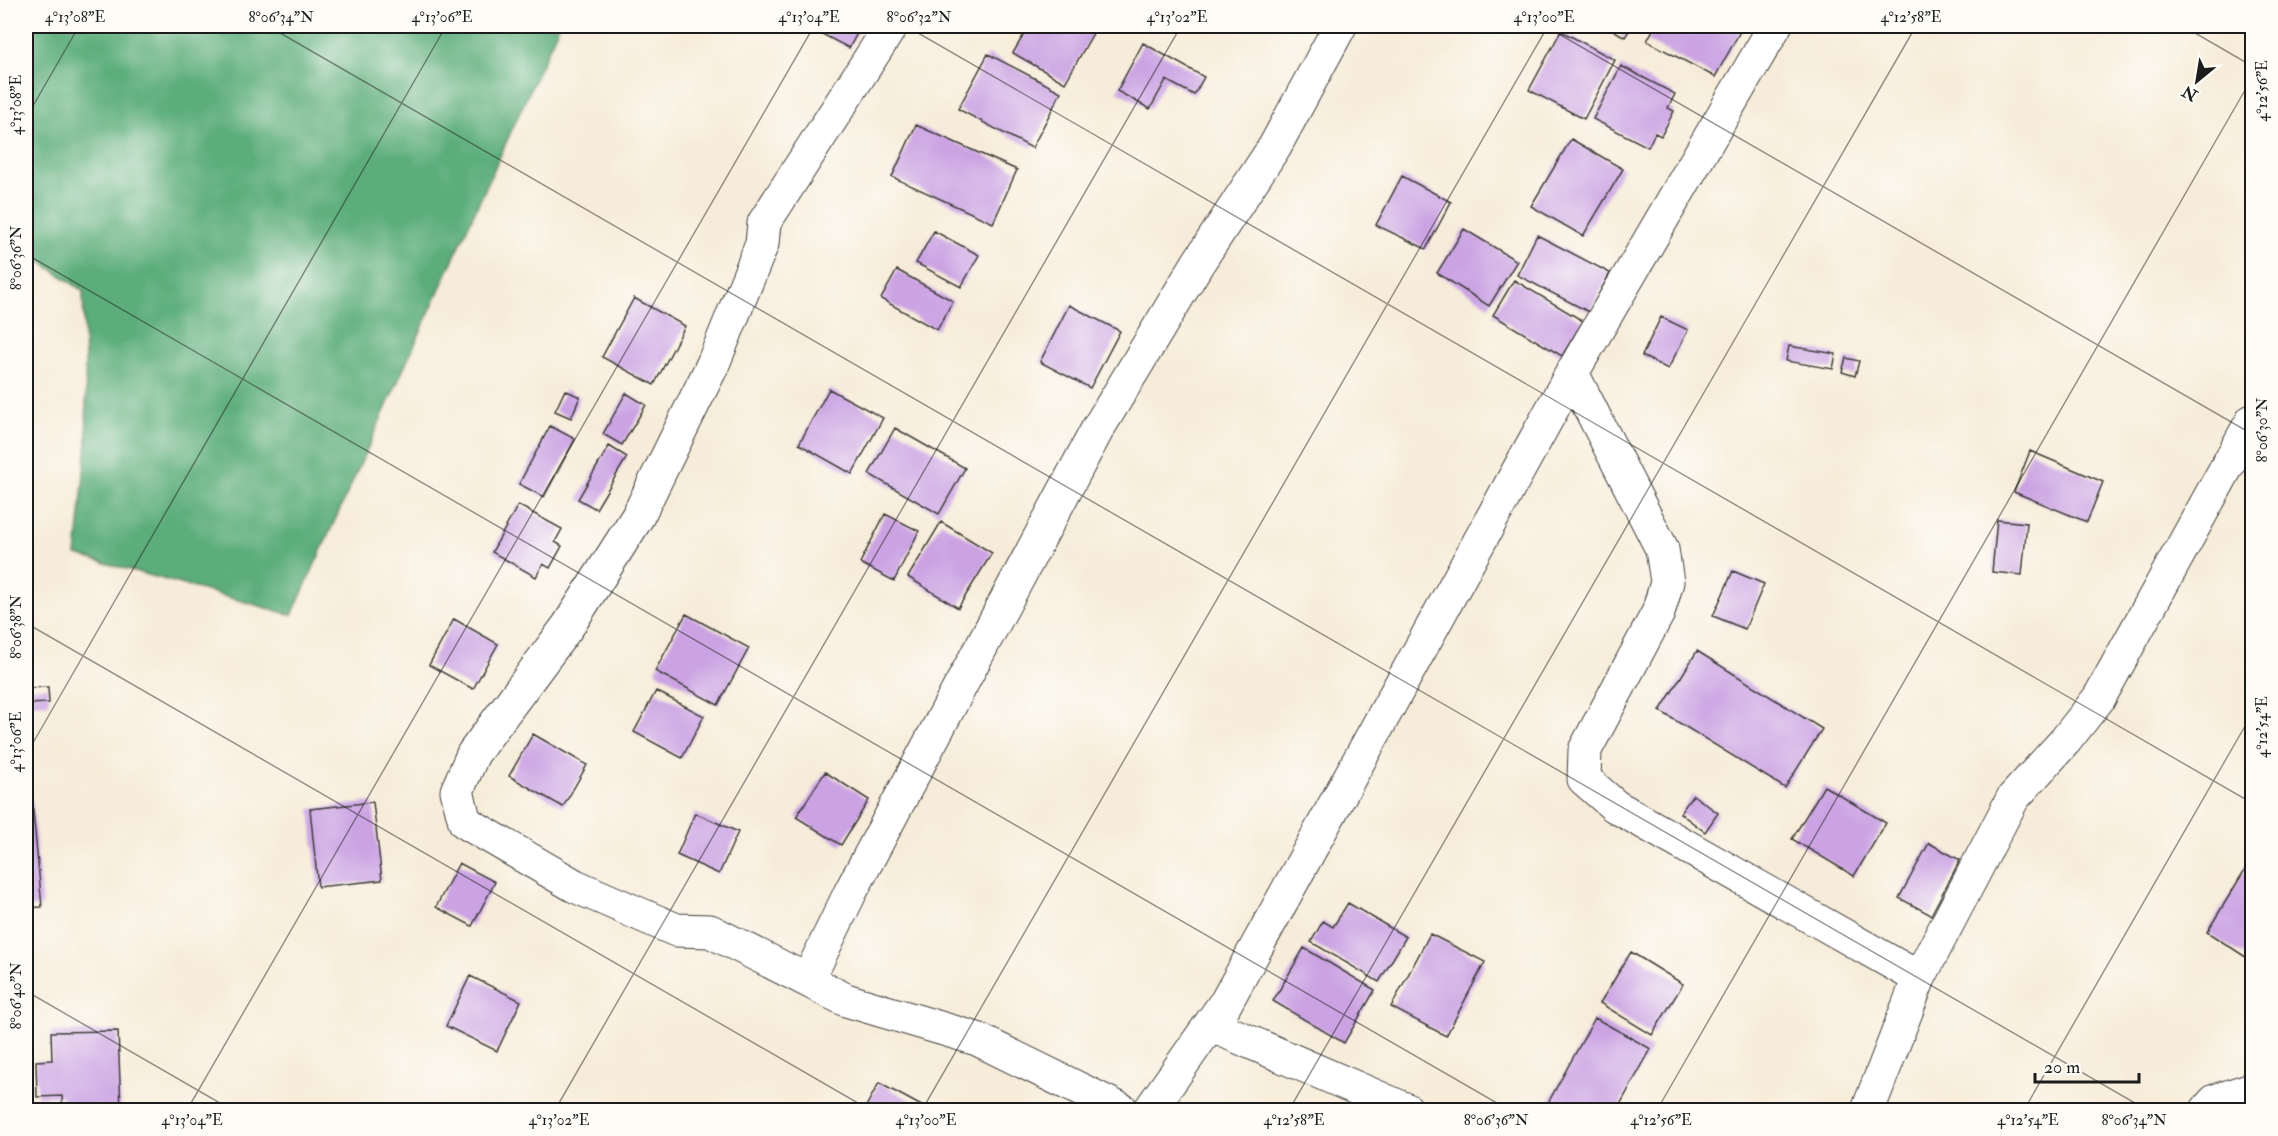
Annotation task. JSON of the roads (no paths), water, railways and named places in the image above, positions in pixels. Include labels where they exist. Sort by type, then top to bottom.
[{"type":"street","points":[[891,26],[764,223],[762,244],[713,364],[638,516],[562,635],[473,754],[457,791],[465,822],[575,886],[676,930],[710,932],[846,1000],[977,1039],[1122,1110]]},
{"type":"street","points":[[808,980],[851,891],[1097,430],[1198,263],[1275,146],[1340,26]]},
{"type":"street","points":[[1407,1110],[1213,1026],[1572,373],[1775,26]]},
{"type":"street","points":[[1572,373],[1662,549],[1667,582],[1658,613],[1585,750],[1584,779],[1615,806],[1919,978]]},
{"type":"street","points":[[1868,1110],[1919,978],[2013,798],[2066,741],[2099,698],[2253,422]]},
{"type":"street","points":[[1150,1110],[1228,999]]},
{"type":"street","points":[[2208,1110],[2215,1101],[2253,1089]]}]
